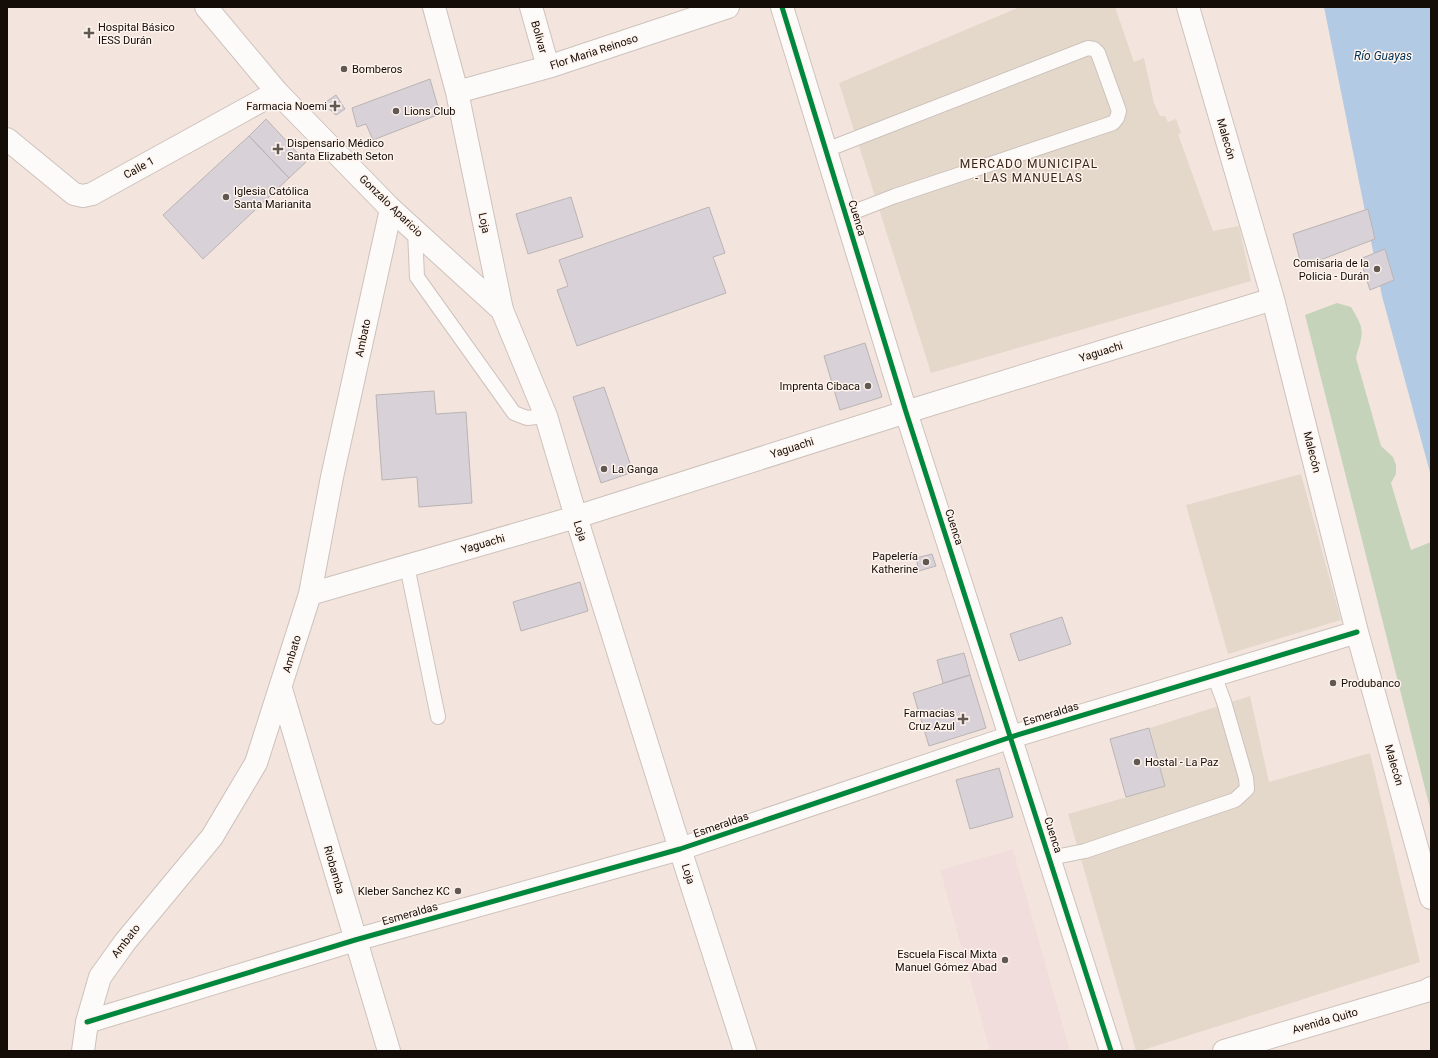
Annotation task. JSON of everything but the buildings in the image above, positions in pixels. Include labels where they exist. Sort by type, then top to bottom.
[{"type":"street","name":"Gonzalo Aparicio","points":[[206,7],[277,92],[391,208],[502,310]]},
{"type":"street","name":"Loja","points":[[434,7],[457,92],[502,310],[546,416],[576,517],[680,849],[745,1051]]},
{"type":"street","name":"Bolivar","points":[[531,7],[548,67]]},
{"type":"street","name":"Flor Maria Reinoso","points":[[457,92],[548,67],[728,7]]},
{"type":"street","name":"Cuenca","points":[[782,7],[906,412],[1111,1051]]},
{"type":"street","name":"Malecón","points":[[1188,7],[1273,299],[1357,632],[1431,898]]},
{"type":"street","name":"Calle 1","points":[[7,139],[74,194],[84,196],[92,194],[277,92]]},
{"type":"street","name":"Ambato","points":[[83,1051],[87,1022],[100,977],[125,942],[212,837],[256,763],[281,689],[310,594],[332,477],[391,208]]},
{"type":"street","name":"Yaguachi","points":[[310,594],[576,517],[906,412],[1273,299]]},
{"type":"street","name":"Esmeraldas","points":[[87,1022],[355,940],[680,849],[1011,737],[1357,632]]},
{"type":"street","name":"Riobamba","points":[[281,689],[389,1051]]},
{"type":"street","name":"Avenida Quito","points":[[1224,1051],[1429,990]]},
{"type":"lane","points":[[826,150],[1088,48],[1094,49],[1098,53],[1119,111],[1117,118],[1113,122],[895,196],[846,215]]},
{"type":"lane","points":[[415,231],[417,277],[514,413],[527,418],[546,416]]},
{"type":"lane","points":[[407,566],[438,717]]},
{"type":"lane","points":[[1050,858],[1085,851],[1235,800],[1247,789],[1246,778],[1224,702],[1214,675]]},
{"type":"shaded area","name":"MERCADO MUNICIPAL - LAS MANUELAS","points":[[1020,7],[1115,7],[1134,62],[1144,58],[1154,103],[1160,116],[1165,116],[1168,122],[1176,119],[1181,133],[1178,134],[1213,231],[1239,226],[1251,281],[931,373],[839,83]]},
{"type":"shaded area","points":[[1301,474],[1341,620],[1228,654],[1186,505]]},
{"type":"shaded area","points":[[1250,696],[1269,782],[1370,753],[1420,962],[1136,1051],[1068,814],[1165,786],[1150,728]]},
{"type":"shaded area","name":"Escuela Fiscal Mixta Manuel Gómez Abad","points":[[1013,849],[1070,1051],[990,1051],[940,870]]},
{"type":"green space","points":[[1337,303],[1351,307],[1361,326],[1362,334],[1356,358],[1381,446],[1393,457],[1396,465],[1396,474],[1391,483],[1411,550],[1431,542],[1431,812],[1305,315]]},
{"type":"water","name":"Río Guayas","points":[[1324,7],[1431,7],[1431,476],[1382,296]]},
{"type":"cycle path","points":[[782,7],[906,412],[1111,1051]]},
{"type":"cycle path","points":[[87,1022],[355,940],[680,849],[1011,737],[1357,632]]},
{"type":"place","name":"Hospital Básico IESS Durán","points":[[89,33]]},
{"type":"place","name":"Bomberos","points":[[344,69]]},
{"type":"place","name":"Farmacia Noemi","points":[[335,106]]},
{"type":"place","name":"Lions Club","points":[[396,111]]},
{"type":"place","name":"Dispensario Médico Santa Elizabeth Seton","points":[[278,149]]},
{"type":"place","name":"Iglesia Católica Santa Marianita","points":[[226,197]]},
{"type":"place","name":"Comisaria de la Policia - Durán","points":[[1377,269]]},
{"type":"place","name":"Imprenta Cibaca","points":[[868,386]]},
{"type":"place","name":"La Ganga","points":[[604,469]]},
{"type":"place","name":"Papelería Katherine","points":[[926,562]]},
{"type":"place","name":"Produbanco","points":[[1333,683]]},
{"type":"place","name":"Farmacias Cruz Azul","points":[[963,719]]},
{"type":"place","name":"Hostal - La Paz","points":[[1137,762]]},
{"type":"place","name":"Kleber Sanchez KC","points":[[458,891]]},
{"type":"place","name":"Escuela Fiscal Mixta Manuel Gómez Abad","points":[[1005,960]]},
{"type":"district","name":"MERCADO MUNICIPAL - LAS MANUELAS","points":[[1029,171]]}]
